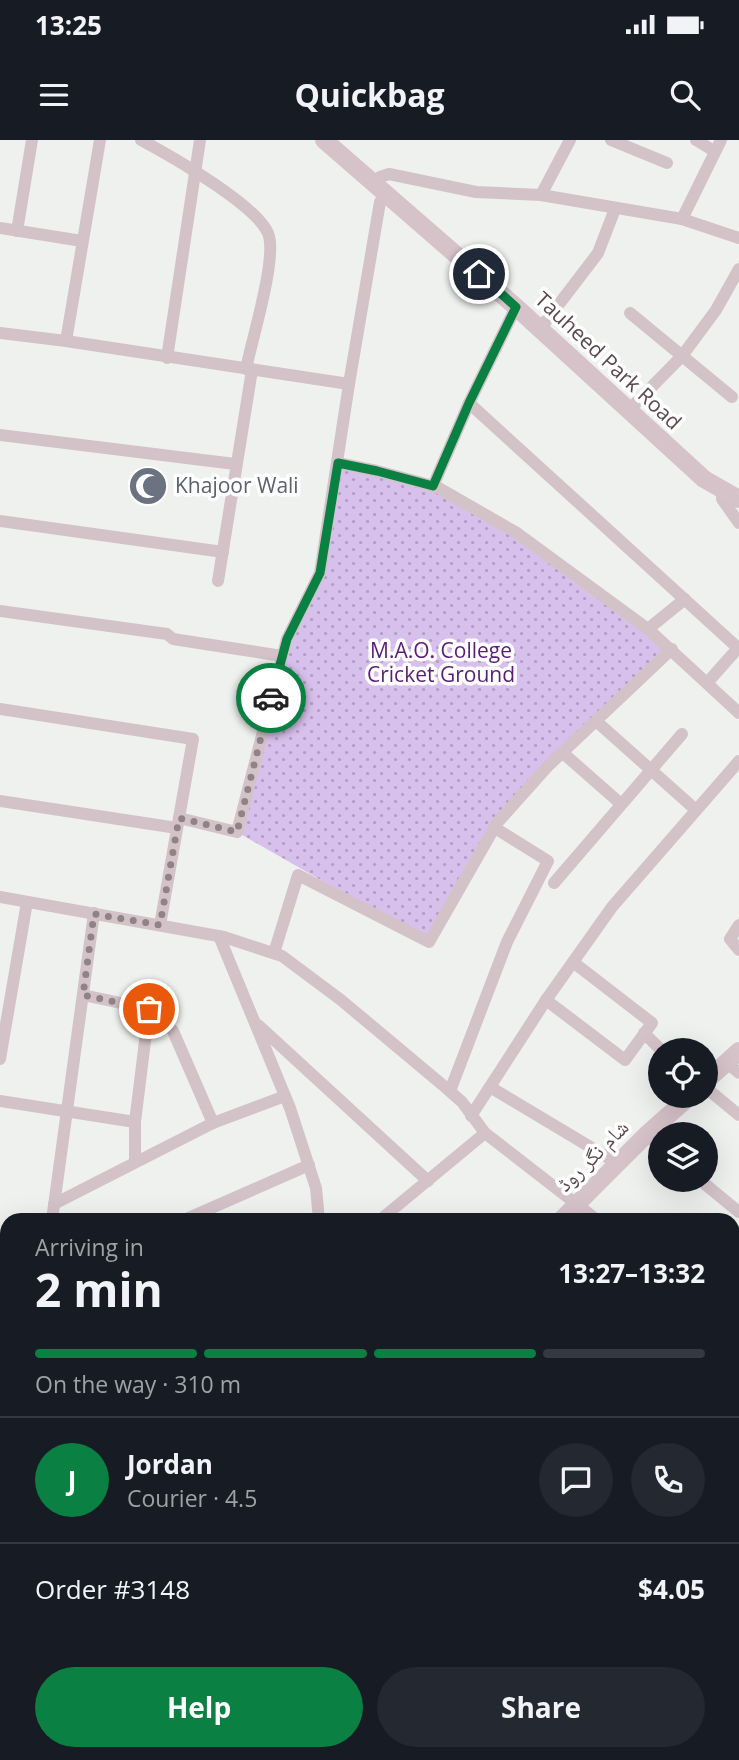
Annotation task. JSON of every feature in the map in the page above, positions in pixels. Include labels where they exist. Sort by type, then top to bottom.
[{"type":"main road","name":"Tauheed Park Road","points":[[324,140],[516,307],[704,479],[731,495]]},
{"type":"main road","points":[[718,1073],[735,1062]]},
{"type":"main road","name":"شام نگر روڈ","points":[[669,1122],[680,1108]]},
{"type":"main road","name":"شام نگر روڈ","points":[[569,1213],[617,1163],[648,1144]]},
{"type":"street","points":[[17,231],[32,140]]},
{"type":"street","points":[[66,341],[100,140]]},
{"type":"street","points":[[141,140],[195,170],[256,216],[266,228],[270,239],[267,274],[249,369],[218,580]]},
{"type":"street","points":[[167,358],[200,140]]},
{"type":"street","points":[[541,195],[570,140]]},
{"type":"street","points":[[611,140],[627,143],[667,163]]},
{"type":"street","points":[[682,219],[717,145],[696,140]]},
{"type":"street","points":[[0,801],[237,832],[287,639],[320,573],[380,202],[380,177],[389,174],[476,192],[541,195],[682,219],[739,238]]},
{"type":"street","points":[[540,329],[598,253],[615,209]]},
{"type":"street","points":[[0,228],[82,241]]},
{"type":"street","points":[[628,411],[682,356],[716,310],[739,269]]},
{"type":"street","points":[[433,486],[469,403],[516,307]]},
{"type":"street","points":[[630,313],[732,397]]},
{"type":"street","points":[[0,333],[349,384]]},
{"type":"street","points":[[469,403],[739,647],[708,683]]},
{"type":"street","points":[[0,435],[235,464]]},
{"type":"street","points":[[338,463],[433,486],[517,533],[648,629],[739,713]]},
{"type":"street","points":[[731,495],[722,499],[739,523]]},
{"type":"street","points":[[0,521],[223,552]]},
{"type":"street","points":[[648,629],[685,599]]},
{"type":"street","points":[[0,611],[167,634],[173,639],[282,656]]},
{"type":"street","points":[[274,953],[298,875],[429,942],[495,828],[563,753],[672,649]]},
{"type":"street","points":[[0,709],[193,739],[160,925]]},
{"type":"street","points":[[596,721],[696,810]]},
{"type":"street","points":[[554,883],[682,734]]},
{"type":"street","points":[[563,753],[621,804]]},
{"type":"street","points":[[471,1116],[546,1000],[612,907],[739,761]]},
{"type":"street","points":[[450,1091],[507,942],[548,861],[495,828]]},
{"type":"street","points":[[0,897],[219,936],[282,956],[341,1000],[450,1091],[485,1133],[588,1213]]},
{"type":"street","points":[[0,1059],[27,902]]},
{"type":"street","points":[[53,1213],[94,914]]},
{"type":"street","points":[[739,925],[730,939],[739,950]]},
{"type":"street","points":[[219,936],[285,1096],[316,1188],[318,1213]]},
{"type":"street","points":[[546,1000],[625,1060],[652,1023],[573,962]]},
{"type":"street","points":[[83,995],[154,1010],[173,1031],[213,1123]]},
{"type":"street","points":[[135,1161],[135,1122],[149,1009]]},
{"type":"street","points":[[255,1023],[428,1181]]},
{"type":"street","points":[[644,1033],[649,1038]]},
{"type":"street","points":[[490,1087],[617,1163]]},
{"type":"street","points":[[54,1204],[213,1123],[285,1096]]},
{"type":"street","points":[[718,1098],[739,1115]]},
{"type":"street","points":[[0,1101],[135,1122]]},
{"type":"street","points":[[389,1213],[485,1133]]},
{"type":"street","points":[[200,1213],[309,1165]]},
{"type":"street","points":[[715,1192],[739,1212]]},
{"type":"green space","name":"M.A.O. College Cricket Ground","points":[[338,463],[433,486],[517,533],[672,649],[495,828],[429,942],[237,832],[287,639],[320,573]]},
{"type":"way so far","points":[[149,1009],[83,995],[94,914],[160,925],[179,818],[237,832],[271,698]]},
{"type":"place","name":"Khajoor Wali","points":[[148,486]]},
{"type":"route","points":[[271,698],[287,639],[320,573],[338,463],[433,486],[469,403],[516,307],[479,274]]}]
